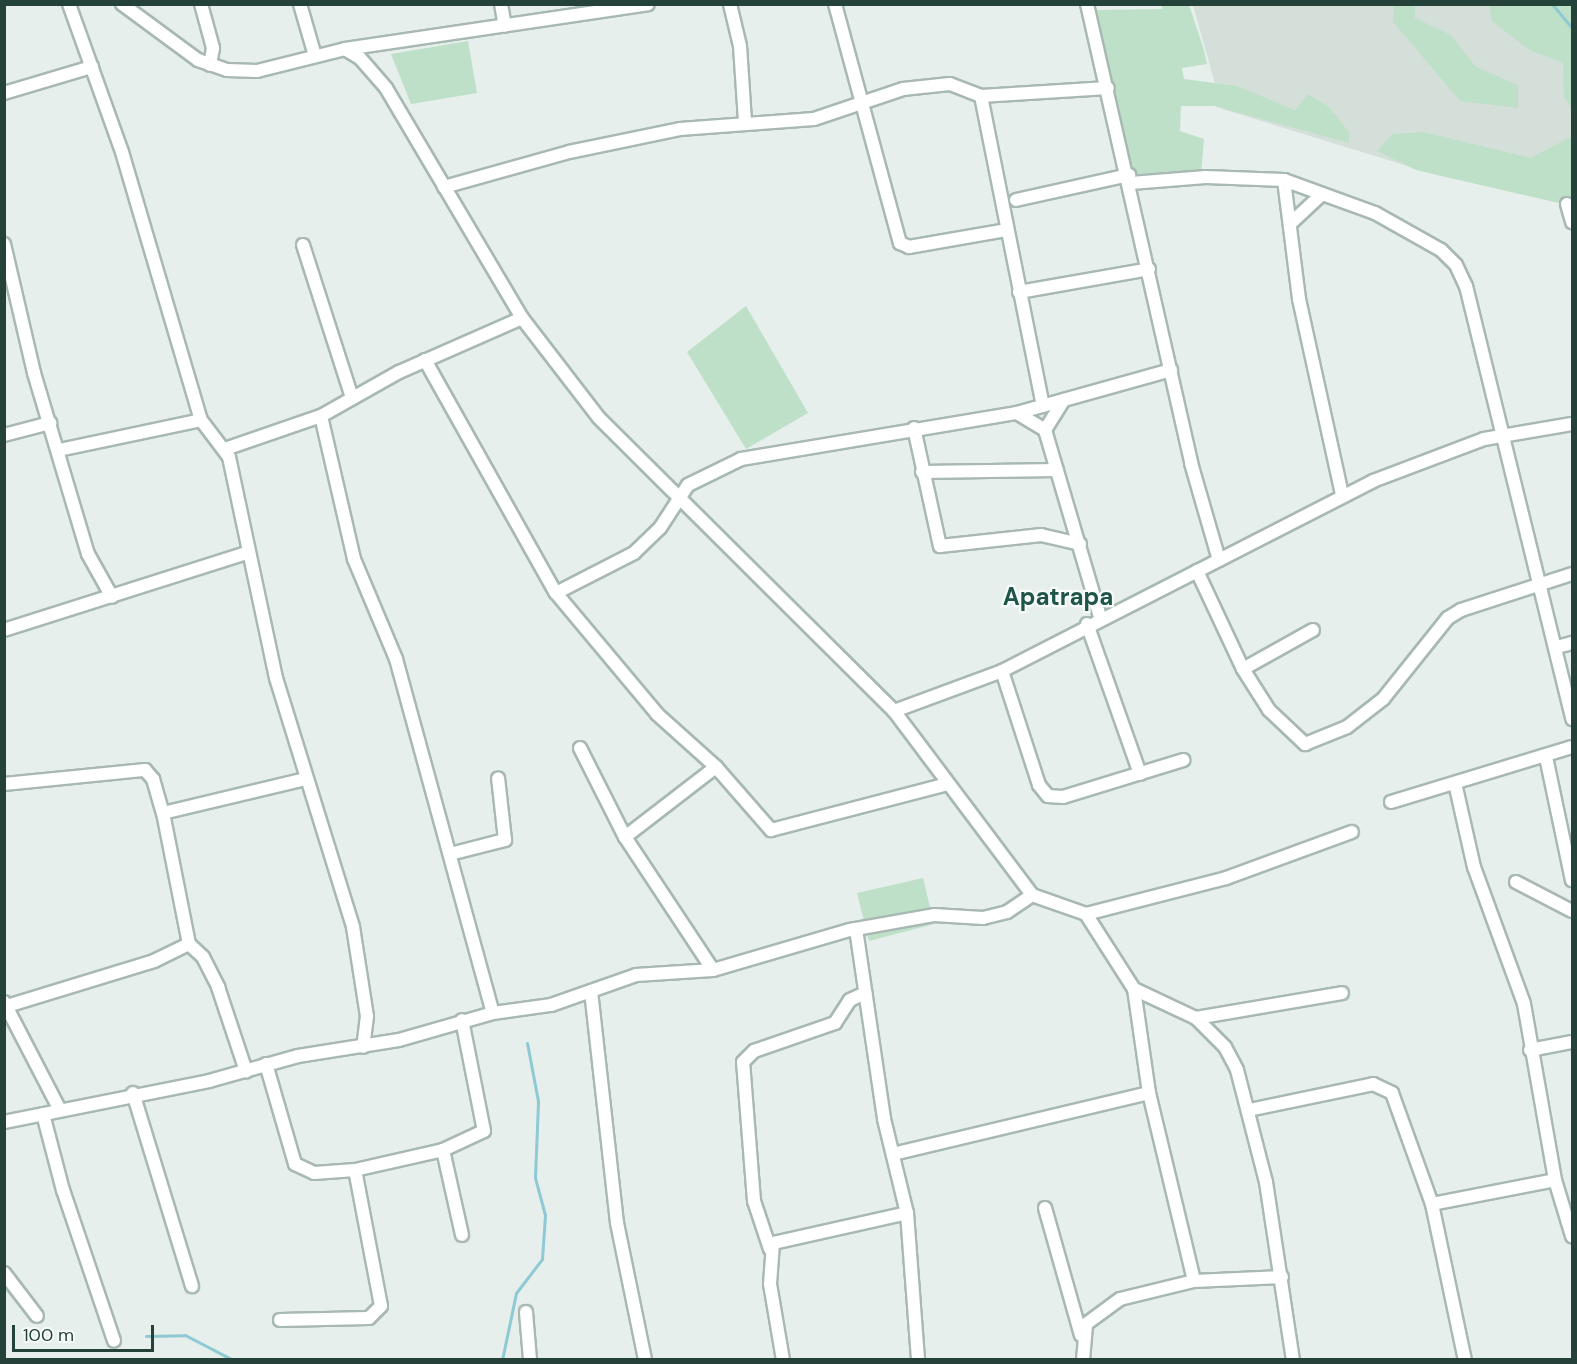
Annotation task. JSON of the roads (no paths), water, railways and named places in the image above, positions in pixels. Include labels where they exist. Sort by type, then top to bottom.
[{"type":"street","points":[[69,4],[92,67],[201,420],[225,449],[247,553],[306,779],[353,927],[367,1016],[363,1047]]},
{"type":"street","points":[[122,4],[210,65],[257,71],[345,49],[648,4]]},
{"type":"street","points":[[201,4],[213,48],[210,65]]},
{"type":"street","points":[[300,4],[315,56]]},
{"type":"street","points":[[501,4],[505,26]]},
{"type":"street","points":[[730,4],[740,46],[744,121]]},
{"type":"street","points":[[835,4],[900,243],[909,247],[1006,230]]},
{"type":"street","points":[[1087,4],[1130,179],[1171,370],[1219,560]]},
{"type":"street","points":[[345,49],[386,88],[522,318],[599,418],[894,711],[1032,894],[1086,914],[1226,878],[1352,832]]},
{"type":"street","points":[[4,93],[92,67]]},
{"type":"street","points":[[444,187],[604,144],[744,121],[814,119],[903,88],[950,84],[981,96],[1108,88]]},
{"type":"street","points":[[981,96],[1043,406]]},
{"type":"street","points":[[1016,200],[1130,179],[1206,177],[1284,180],[1375,213],[1441,250],[1456,265],[1466,286],[1541,581],[1572,718]]},
{"type":"street","points":[[1284,180],[1292,222],[1299,299],[1342,495]]},
{"type":"street","points":[[1292,222],[1322,194]]},
{"type":"street","points":[[1568,204],[1572,222]]},
{"type":"street","points":[[4,244],[50,423],[88,554],[112,597]]},
{"type":"street","points":[[303,245],[352,398]]},
{"type":"street","points":[[1019,292],[1149,269]]},
{"type":"street","points":[[225,449],[321,416],[425,360],[522,318]]},
{"type":"street","points":[[425,360],[555,593],[657,714],[716,767],[775,831],[947,784]]},
{"type":"street","points":[[555,593],[634,553],[660,528],[679,495],[688,485],[741,459],[914,428],[1017,413],[1171,370]]},
{"type":"street","points":[[1045,430],[1063,401]]},
{"type":"street","points":[[1017,413],[1045,430],[1100,617]]},
{"type":"street","points":[[321,416],[354,559],[396,659],[493,1013]]},
{"type":"street","points":[[59,450],[201,420]]},
{"type":"street","points":[[4,435],[50,423]]},
{"type":"street","points":[[894,711],[1002,671],[1100,617],[1219,560],[1342,495],[1504,435],[1572,424]]},
{"type":"street","points":[[914,428],[937,543],[944,548],[1041,535],[1080,544]]},
{"type":"street","points":[[922,472],[1057,470]]},
{"type":"street","points":[[4,630],[247,553]]},
{"type":"street","points":[[1197,571],[1243,669],[1269,710],[1308,744],[1347,727],[1383,699],[1448,618],[1541,581],[1572,574]]},
{"type":"street","points":[[1087,624],[1140,774]]},
{"type":"street","points":[[1243,669],[1313,630]]},
{"type":"street","points":[[1557,647],[1572,643]]},
{"type":"street","points":[[1002,671],[1039,785],[1048,796],[1140,774],[1183,760]]},
{"type":"street","points":[[1391,802],[1572,747]]},
{"type":"street","points":[[580,748],[625,837],[713,970]]},
{"type":"street","points":[[1545,756],[1572,880]]},
{"type":"street","points":[[625,837],[716,767]]},
{"type":"street","points":[[4,784],[145,770],[153,779],[189,944],[203,957],[218,987],[246,1071]]},
{"type":"street","points":[[450,854],[505,840],[498,778]]},
{"type":"street","points":[[162,813],[306,779]]},
{"type":"street","points":[[1455,783],[1474,867],[1524,1004],[1530,1050],[1555,1180],[1568,1197],[1572,1236]]},
{"type":"street","points":[[1516,882],[1572,912]]},
{"type":"street","points":[[4,1122],[60,1108],[246,1071],[266,1064],[363,1047],[493,1013],[551,1005],[636,975],[713,970],[856,929],[934,915],[983,918],[1007,912],[1032,894]]},
{"type":"street","points":[[1086,914],[1134,989],[1149,1093],[1194,1281]]},
{"type":"street","points":[[856,929],[893,1154],[907,1213],[918,1359]]},
{"type":"street","points":[[60,1108],[6,1004],[154,961],[189,944]]},
{"type":"street","points":[[1134,989],[1196,1018],[1225,1047],[1249,1110],[1282,1277],[1293,1359]]},
{"type":"street","points":[[591,991],[617,1223],[645,1359]]},
{"type":"street","points":[[783,1359],[770,1284],[770,1249],[754,1201],[743,1062],[754,1050],[835,1023],[850,1000],[865,993]]},
{"type":"street","points":[[1196,1018],[1342,993]]},
{"type":"street","points":[[266,1064],[295,1164],[314,1173],[355,1170],[443,1150],[484,1131],[462,1020]]},
{"type":"street","points":[[1530,1050],[1572,1042]]},
{"type":"street","points":[[1249,1110],[1373,1084],[1385,1087],[1395,1099],[1432,1204],[1465,1359]]},
{"type":"street","points":[[133,1093],[192,1286]]},
{"type":"street","points":[[893,1154],[1149,1093]]},
{"type":"street","points":[[43,1114],[63,1190],[114,1341]]},
{"type":"street","points":[[443,1150],[462,1235]]},
{"type":"street","points":[[280,1320],[369,1317],[381,1306],[355,1170]]},
{"type":"street","points":[[1432,1204],[1555,1180]]},
{"type":"street","points":[[1045,1208],[1057,1266],[1081,1335],[1083,1359]]},
{"type":"street","points":[[770,1249],[781,1239],[907,1213]]},
{"type":"street","points":[[4,1273],[37,1316]]},
{"type":"street","points":[[1081,1335],[1093,1314],[1120,1299],[1194,1281],[1282,1277]]},
{"type":"street","points":[[526,1312],[530,1359]]},
{"type":"waterway","points":[[1552,4],[1572,28]]},
{"type":"waterway","points":[[502,1360],[516,1293],[542,1259],[545,1215],[535,1177],[538,1101],[527,1043]]},
{"type":"waterway","points":[[146,1336],[185,1335],[233,1360]]},
{"type":"district","name":"Apatrapa","points":[[1058,597]]}]
